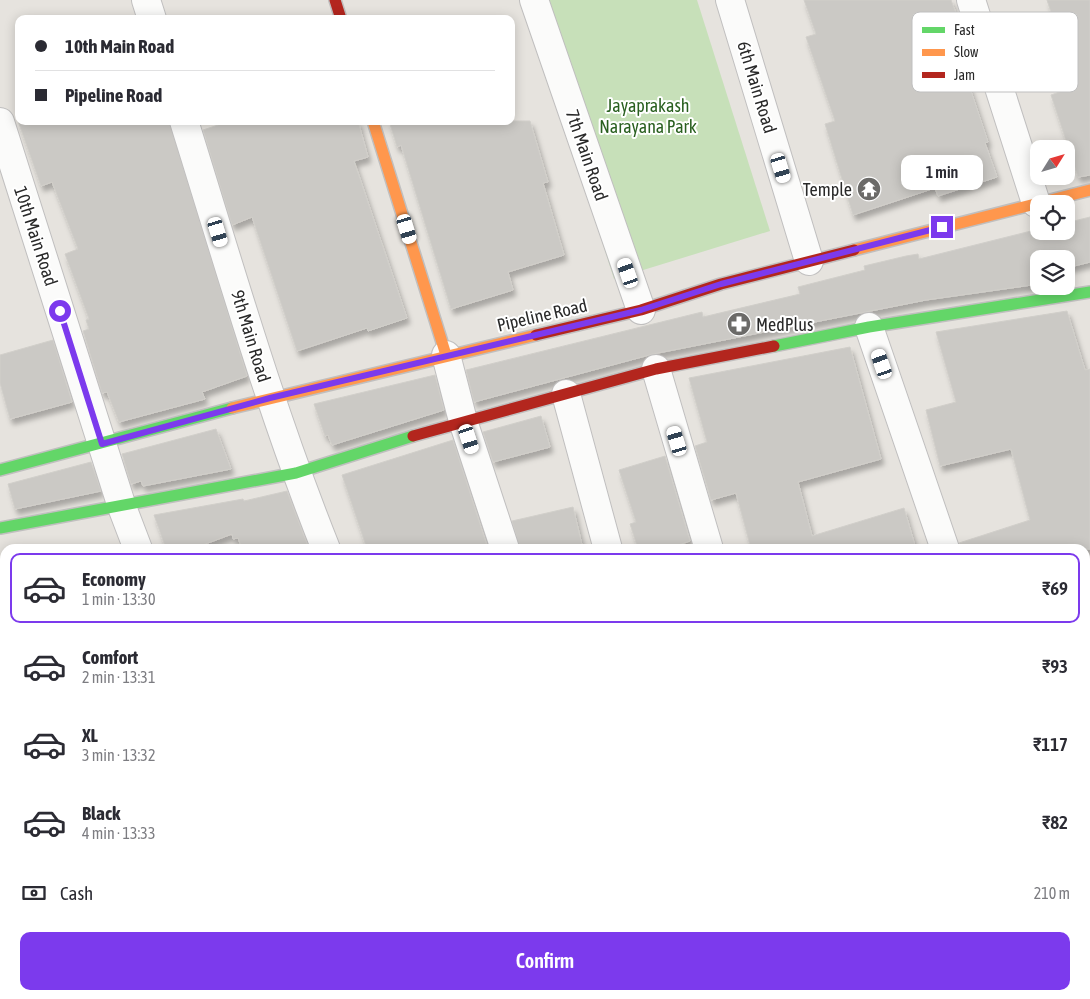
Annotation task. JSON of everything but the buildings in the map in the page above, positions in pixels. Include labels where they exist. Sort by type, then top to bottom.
[{"type":"street","points":[[146,0],[151,15]]},
{"type":"street","points":[[335,0],[340,15]]},
{"type":"street","name":"7th Main Road","points":[[534,0],[641,310]]},
{"type":"street","name":"6th Main Road","points":[[730,0],[809,261]]},
{"type":"street","points":[[971,0],[975,12]]},
{"type":"street","points":[[1000,92],[1033,195]]},
{"type":"street","name":"10th Main Road","points":[[0,122],[122,507],[136,544]]},
{"type":"street","name":"9th Main Road","points":[[185,125],[270,398],[324,544]]},
{"type":"street","points":[[374,125],[446,354],[463,421],[503,544]]},
{"type":"street","name":"Pipeline Road","points":[[1069,195],[1090,190]]},
{"type":"street","name":"Pipeline Road","points":[[0,470],[270,398],[446,354],[641,310],[721,284],[1030,205]]},
{"type":"street","points":[[0,528],[122,507],[296,472],[463,421],[656,369],[869,327],[1089,294]]},
{"type":"street","points":[[869,327],[943,544]]},
{"type":"street","points":[[656,369],[708,544]]},
{"type":"street","points":[[566,394],[607,544]]},
{"type":"green space","name":"Jayaprakash Narayana Park","points":[[525,0],[697,0],[770,231],[614,279]]},
{"type":"traffic: fast","points":[[774,346],[869,327],[1090,292]]},
{"type":"traffic: fast","points":[[0,470],[232,408]]},
{"type":"traffic: fast","points":[[0,528],[296,473],[413,436]]},
{"type":"traffic: slow","points":[[374,125],[446,355]]},
{"type":"traffic: slow","points":[[854,250],[1090,190]]},
{"type":"traffic: slow","points":[[232,408],[536,335]]},
{"type":"traffic: jam","points":[[335,0],[340,15]]},
{"type":"traffic: jam","points":[[536,335],[641,310],[721,284],[854,250]]},
{"type":"traffic: jam","points":[[413,436],[656,369],[774,346]]},
{"type":"place","name":"Temple","points":[[869,189]]},
{"type":"place","name":"MedPlus","points":[[739,324]]},
{"type":"route","points":[[60,311],[102,444],[270,398],[446,354],[641,310],[721,284],[942,227]]}]
